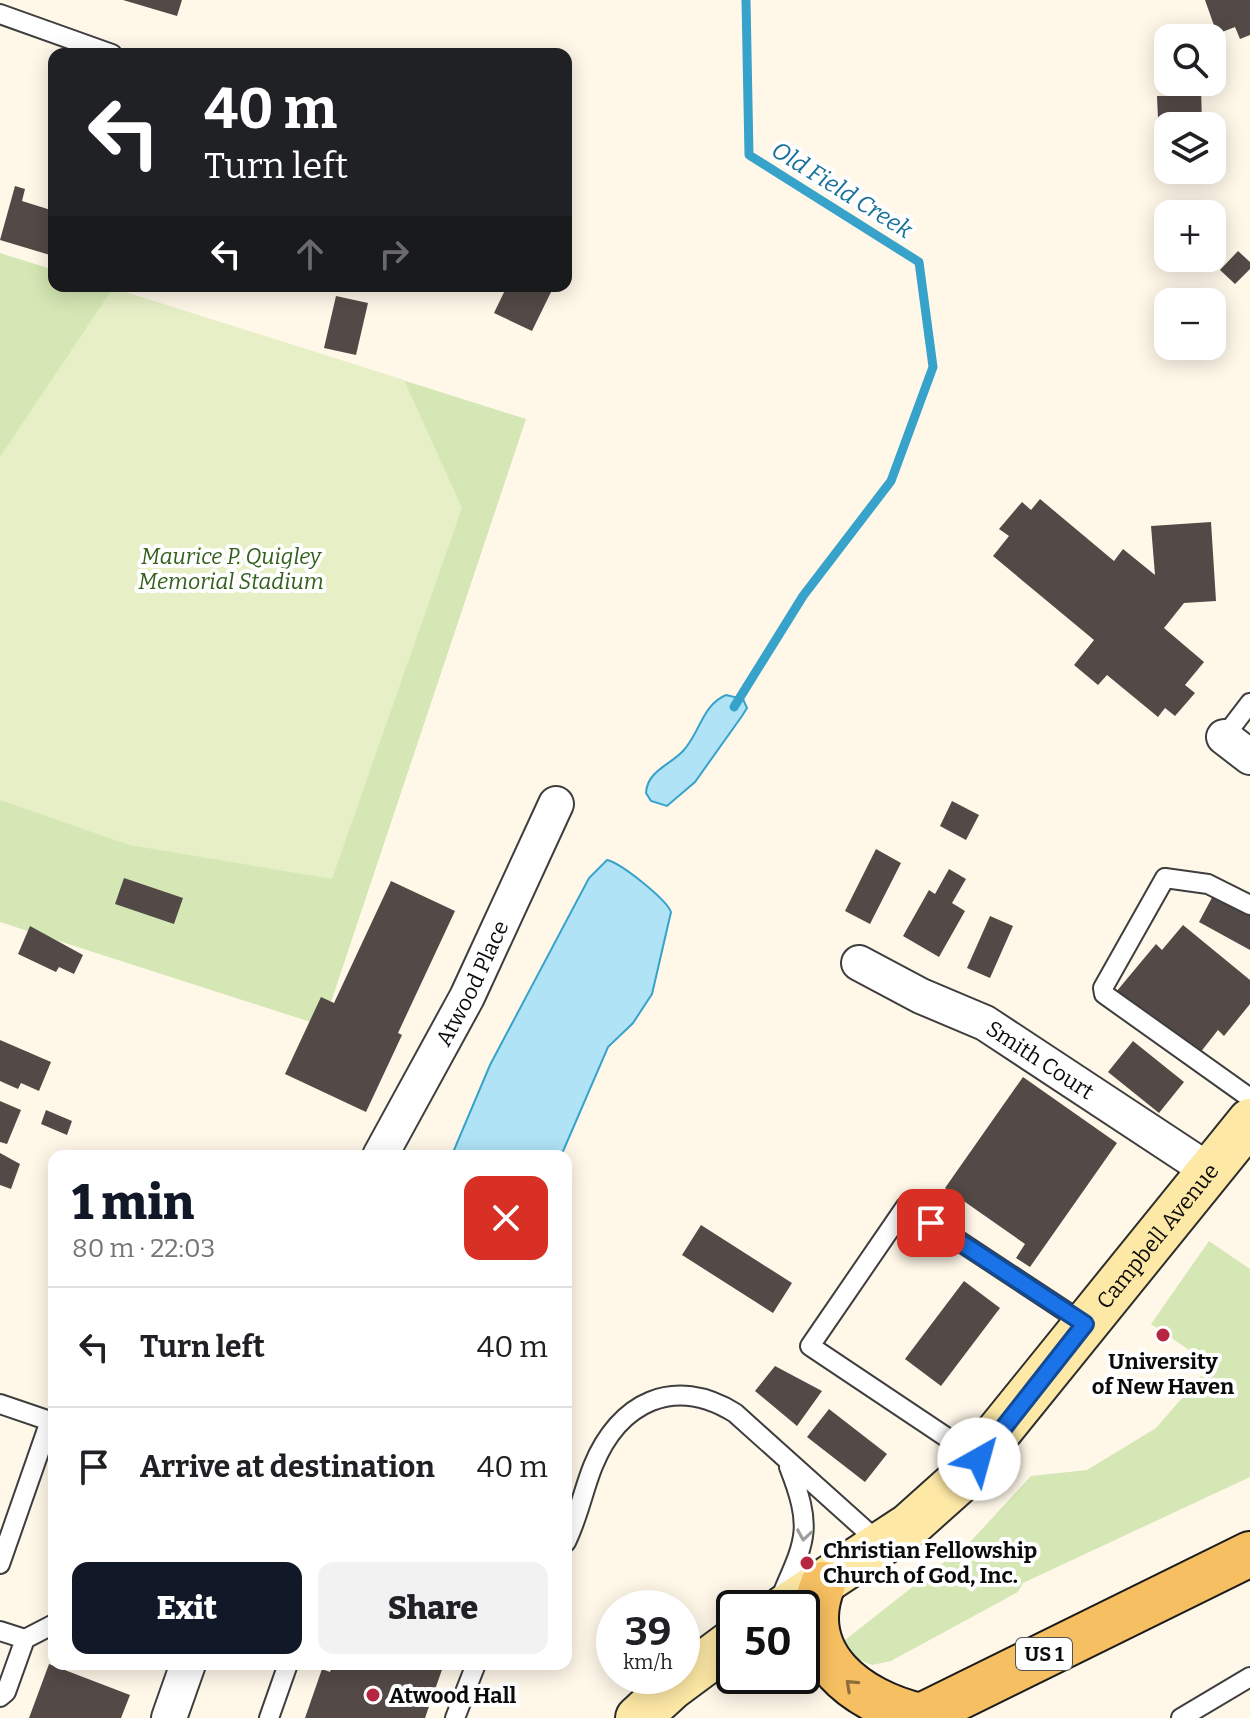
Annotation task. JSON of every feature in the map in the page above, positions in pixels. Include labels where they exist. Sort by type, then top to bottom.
[{"type":"main road","name":"Campbell Avenue","points":[[813,1590],[883,1545],[936,1503],[979,1459],[1250,1121]]},
{"type":"main road","name":"US 1","points":[[923,1716],[1250,1554]]},
{"type":"main road","points":[[823,1584],[815,1609],[816,1625],[836,1670],[874,1702],[923,1716]]},
{"type":"main road","points":[[638,1718],[672,1687],[716,1654]]},
{"type":"street","name":"Atwood Place","points":[[383,1150],[467,997],[556,804]]},
{"type":"street","name":"Smith Court","points":[[859,963],[921,996],[985,1023],[1211,1172]]},
{"type":"street","points":[[169,1718],[186,1670]]},
{"type":"lane","points":[[0,14],[95,48]]},
{"type":"lane","points":[[1237,747],[1250,703]]},
{"type":"lane","points":[[1250,905],[1218,888],[1168,876],[1103,988],[1104,994],[1250,1098]]},
{"type":"lane","points":[[979,1459],[810,1346],[906,1206],[1085,1324]]},
{"type":"lane","points":[[572,1526],[602,1446],[626,1416],[658,1397],[693,1395],[722,1405],[883,1545]]},
{"type":"lane","points":[[0,1404],[48,1420]]},
{"type":"lane","points":[[0,1564],[48,1427]]},
{"type":"lane","points":[[784,1590],[804,1543],[806,1529],[800,1496],[786,1461]]},
{"type":"lane","points":[[0,1697],[6,1692],[25,1639],[48,1627]]},
{"type":"lane","points":[[0,1631],[25,1639]]},
{"type":"lane","points":[[269,1718],[286,1670]]},
{"type":"lane","points":[[455,1718],[474,1670]]},
{"type":"lane","points":[[1181,1718],[1250,1677]]},
{"type":"green space","name":"Maurice P. Quigley Memorial Stadium","points":[[0,253],[48,268],[48,292],[124,292],[526,419],[323,1026],[0,922]]},
{"type":"green space","name":"Maurice P. Quigley Memorial Stadium","points":[[110,292],[126,292],[404,380],[462,508],[332,879],[129,845],[0,800],[0,457]]},
{"type":"green space","points":[[1209,1241],[1250,1269],[1250,1477],[1023,1583],[1018,1592],[891,1661],[872,1665],[855,1658],[845,1640],[971,1541],[1031,1476],[1087,1470],[1156,1428],[1211,1365],[1151,1324]]},
{"type":"water","points":[[726,695],[743,699],[747,708],[742,716],[695,782],[667,806],[651,801],[646,793],[650,779],[683,751],[706,712]]},
{"type":"water","points":[[607,860],[642,882],[671,912],[652,994],[633,1023],[608,1047],[564,1150],[454,1150],[490,1065],[589,878]]},
{"type":"building","points":[[123,0],[182,0],[177,16]]},
{"type":"building","points":[[1205,0],[1250,0],[1250,35],[1240,39],[1235,27],[1226,30],[1226,24],[1213,24]]},
{"type":"building","points":[[1157,96],[1201,96],[1202,112],[1158,112]]},
{"type":"building","points":[[15,186],[25,189],[22,201],[48,209],[48,254],[0,240]]},
{"type":"building","points":[[1238,251],[1250,262],[1250,269],[1235,284],[1222,272],[1226,272],[1226,264]]},
{"type":"building","points":[[504,292],[551,292],[532,331],[494,313]]},
{"type":"building","points":[[336,296],[368,303],[356,355],[324,348]]},
{"type":"building","points":[[1040,499],[1114,561],[1123,549],[1155,575],[1151,526],[1211,522],[1216,601],[1184,603],[1164,628],[1204,662],[1185,685],[1195,693],[1175,716],[1165,708],[1158,717],[1107,675],[1098,685],[1074,665],[1094,640],[993,556],[1009,536],[999,529],[1022,502],[1031,510]]},
{"type":"building","points":[[952,801],[979,815],[966,840],[940,826]]},
{"type":"building","points":[[876,849],[901,863],[870,924],[845,911]]},
{"type":"building","points":[[949,869],[966,879],[952,903],[965,911],[939,957],[903,936],[929,890],[935,894]]},
{"type":"building","points":[[124,878],[183,898],[174,924],[115,904]]},
{"type":"building","points":[[391,881],[455,911],[398,1033],[402,1035],[366,1112],[285,1074],[321,997],[334,1003]]},
{"type":"building","points":[[1215,892],[1250,911],[1250,950],[1199,922]]},
{"type":"building","points":[[990,916],[1013,926],[990,978],[967,968]]},
{"type":"building","points":[[1183,925],[1250,980],[1250,1004],[1224,1036],[1218,1030],[1196,1058],[1116,992],[1156,944],[1162,950]]},
{"type":"building","points":[[30,926],[83,955],[74,974],[59,967],[56,972],[18,954]]},
{"type":"building","points":[[0,1040],[51,1062],[39,1091],[21,1083],[18,1089],[0,1081]]},
{"type":"building","points":[[1133,1041],[1184,1082],[1159,1113],[1108,1072]]},
{"type":"building","points":[[1023,1077],[1117,1143],[1030,1267],[1016,1258],[1025,1244],[945,1188]]},
{"type":"building","points":[[0,1101],[21,1110],[7,1144],[0,1142]]},
{"type":"building","points":[[46,1110],[72,1121],[67,1135],[41,1124]]},
{"type":"building","points":[[0,1153],[20,1164],[11,1189],[0,1185]]},
{"type":"building","points":[[701,1225],[792,1283],[773,1313],[682,1255]]},
{"type":"building","points":[[964,1281],[1000,1308],[941,1386],[905,1359]]},
{"type":"building","points":[[775,1366],[822,1391],[797,1426],[755,1391]]},
{"type":"building","points":[[829,1409],[887,1454],[865,1482],[807,1437]]},
{"type":"building","points":[[48,1667],[48,1670],[65,1670],[130,1695],[121,1718],[29,1718]]},
{"type":"building","name":"Atwood Hall","points":[[322,1670],[442,1670],[425,1718],[305,1718]]},
{"type":"waterway","name":"Old Field Creek","points":[[734,707],[803,596],[891,481],[933,367],[919,262],[749,155],[746,0]]},
{"type":"place","name":"University of New Haven","points":[[1163,1335]]},
{"type":"place","name":"Christian Fellowship Church of God, Inc.","points":[[807,1563]]},
{"type":"place","name":"Atwood Hall","points":[[373,1695]]},
{"type":"route","points":[[931,1223],[1085,1324],[979,1459]]}]
